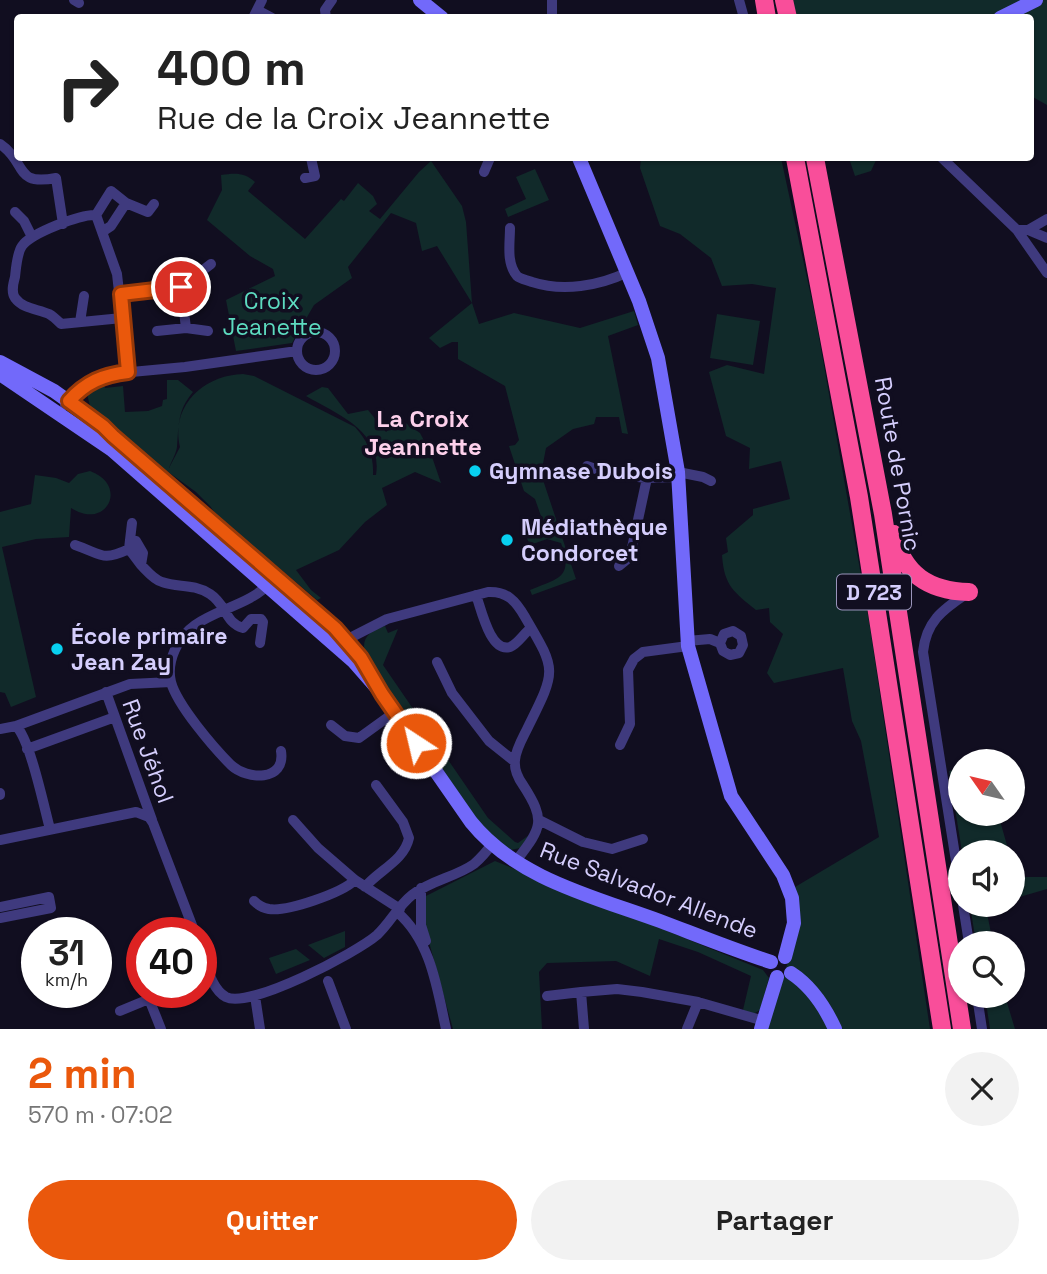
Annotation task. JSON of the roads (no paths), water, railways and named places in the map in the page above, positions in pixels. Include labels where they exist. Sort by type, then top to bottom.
[{"type":"highway","name":"Route de Pornic","points":[[795,161],[859,497],[942,1029]]},
{"type":"highway","name":"Route de Pornic","points":[[816,161],[877,483],[962,1029]]},
{"type":"highway","points":[[877,483],[887,496],[896,542],[905,562],[934,588],[969,592]]},
{"type":"street","points":[[421,0],[437,14]]},
{"type":"street","points":[[1008,14],[1036,0]]},
{"type":"street","points":[[1,144],[14,156]]},
{"type":"street","points":[[17,161],[25,176],[38,181],[56,178],[63,224]]},
{"type":"street","points":[[305,178],[316,176],[311,161]]},
{"type":"street","points":[[484,172],[489,161]]},
{"type":"street","points":[[580,161],[628,272],[658,358],[678,475],[688,643],[731,796],[783,875],[792,898],[794,923],[771,970],[800,979],[816,996],[835,1029]]},
{"type":"street","points":[[947,161],[1023,230],[1047,273]]},
{"type":"street","points":[[96,215],[111,191],[126,202],[148,212],[154,204]]},
{"type":"street","points":[[102,232],[111,226],[126,202]]},
{"type":"street","points":[[15,212],[24,221],[32,237]]},
{"type":"street","points":[[96,215],[88,214],[32,237],[20,250],[14,296],[27,307],[51,314],[61,324],[122,318]]},
{"type":"street","points":[[96,215],[117,274],[128,372]]},
{"type":"street","points":[[1023,230],[1047,219]]},
{"type":"street","points":[[510,228],[510,258],[517,275],[523,279],[543,285],[577,286],[605,281],[628,272]]},
{"type":"street","points":[[1023,230],[1047,238]]},
{"type":"street","points":[[121,294],[185,285],[211,264]]},
{"type":"street","points":[[177,268],[185,285],[186,328]]},
{"type":"street","points":[[80,322],[84,296]]},
{"type":"street","points":[[157,331],[186,328],[208,331]]},
{"type":"street","points":[[58,412],[94,379],[110,374],[185,367],[297,351]]},
{"type":"street","name":"Rue Salvador Allende","points":[[0,362],[69,401],[103,426],[341,643],[382,694],[471,822],[492,844],[538,874],[577,891],[778,959]]},
{"type":"street","name":"Rue Salvador Allende","points":[[0,374],[112,450],[272,580]]},
{"type":"street","points":[[587,466],[610,474],[647,478],[678,475],[704,477],[711,481]]},
{"type":"street","points":[[619,566],[630,557],[647,478]]},
{"type":"street","points":[[132,523],[129,545],[141,565],[161,582],[199,587],[221,601],[231,623],[240,628],[251,619],[261,619],[263,622],[260,643]]},
{"type":"street","points":[[75,545],[104,557],[111,557],[129,545]]},
{"type":"street","points":[[272,580],[251,598],[194,626],[184,635],[173,654],[171,682],[182,704],[212,746],[241,772],[265,776],[275,771],[280,765],[281,751]]},
{"type":"street","points":[[341,643],[387,619],[476,594],[495,591],[511,597],[520,608],[546,652],[550,677],[514,761],[519,780],[536,805],[539,820],[536,833],[516,861]]},
{"type":"street","points":[[953,840],[923,652],[935,617],[969,592]]},
{"type":"street","points":[[476,594],[490,635],[499,645],[514,645],[531,628]]},
{"type":"street","points":[[620,746],[630,724],[628,670],[634,659],[643,652],[688,643],[710,639],[720,643]]},
{"type":"street","points":[[437,662],[452,693],[489,741],[514,761]]},
{"type":"street","points":[[0,729],[16,726],[130,684],[171,682]]},
{"type":"street","name":"Rue Jéhol","points":[[106,692],[189,917]]},
{"type":"street","points":[[331,725],[345,736],[359,738],[395,712]]},
{"type":"street","points":[[27,749],[115,717]]},
{"type":"street","points":[[16,726],[27,749],[50,829]]},
{"type":"street","points":[[365,887],[402,854],[409,838],[402,822],[376,785]]},
{"type":"street","points":[[0,840],[136,812],[149,817],[153,823]]},
{"type":"street","points":[[293,820],[318,848],[355,880],[398,911],[412,928],[431,969],[446,1029]]},
{"type":"street","points":[[539,820],[583,842],[612,849],[643,839]]},
{"type":"street","points":[[217,987],[226,997],[234,999],[255,996],[348,955],[377,935],[406,900],[421,888],[473,865],[492,844]]},
{"type":"street","points":[[254,901],[269,909],[285,909],[338,891],[355,880]]},
{"type":"street","points":[[421,888],[421,925],[431,958],[431,969]]},
{"type":"street","points":[[0,907],[49,897],[51,908],[0,918]]},
{"type":"street","points":[[547,996],[617,989],[698,1002],[762,1025],[784,975]]},
{"type":"street","points":[[328,981],[346,1029]]},
{"type":"street","points":[[581,992],[584,1029]]},
{"type":"street","points":[[255,996],[260,1029]]},
{"type":"street","points":[[687,1029],[698,1002]]},
{"type":"street","points":[[120,1011],[127,1008]]},
{"type":"street","points":[[153,1008],[161,1029]]},
{"type":"street","points":[[979,1008],[982,1029]]},
{"type":"place","name":"Gymnase Dubois","points":[[475,471]]},
{"type":"place","name":"Médiathèque Condorcet","points":[[507,540]]},
{"type":"place","name":"École primaire Jean Zay","points":[[57,649]]},
{"type":"district","name":"La Croix Jeannette","points":[[423,432]]},
{"type":"park label","name":"Croix Jeanette","points":[[272,314]]}]
